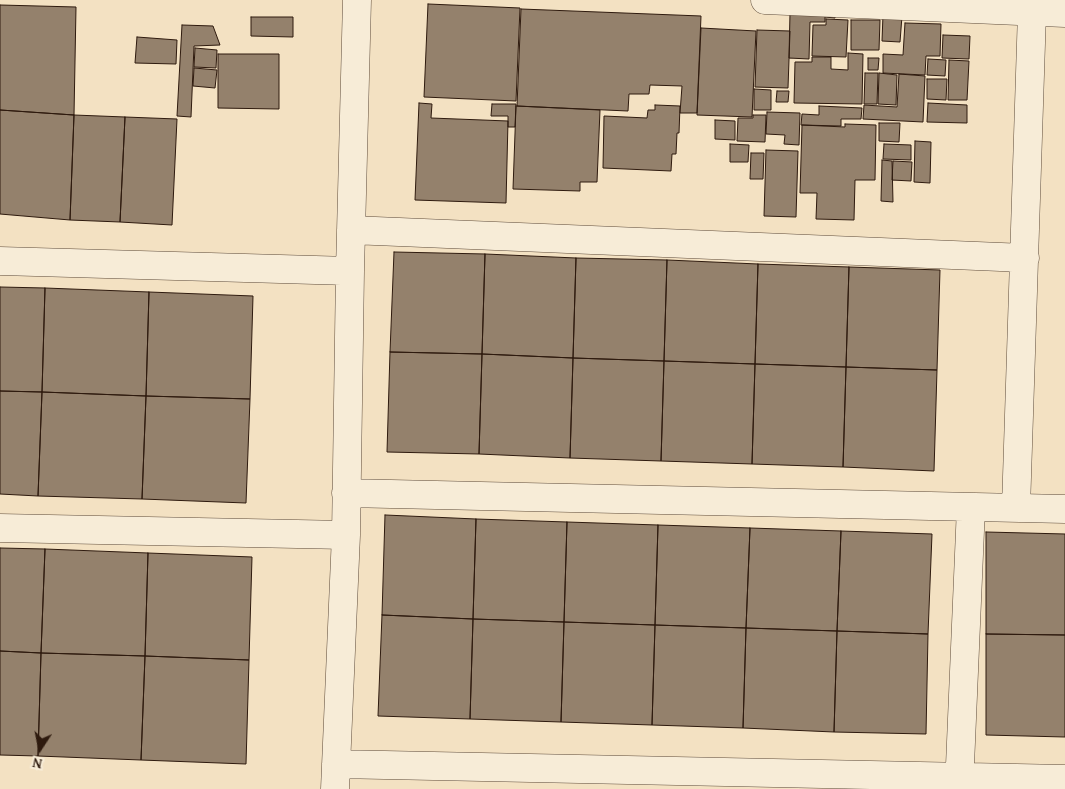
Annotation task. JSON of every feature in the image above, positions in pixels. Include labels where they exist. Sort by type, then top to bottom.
[{"type":"street","points":[[357,0],[346,535],[335,777],[959,783],[1065,779]]},
{"type":"street","points":[[765,0],[992,5],[1032,12],[1065,13]]},
{"type":"street","points":[[1016,508],[1032,12]]},
{"type":"street","points":[[351,230],[1025,258]]},
{"type":"street","points":[[0,260],[350,271]]},
{"type":"street","points":[[346,493],[1065,509]]},
{"type":"street","points":[[959,783],[971,507]]},
{"type":"street","points":[[0,528],[346,535]]},
{"type":"building","points":[[428,4],[520,8],[516,101],[424,97]]},
{"type":"building","points":[[0,5],[76,7],[74,115],[0,110]]},
{"type":"building","points":[[836,6],[835,18],[825,17],[825,22],[810,22],[809,59],[789,58],[790,13]]},
{"type":"building","points":[[521,9],[701,16],[697,113],[680,113],[682,86],[650,85],[649,94],[629,94],[628,111],[517,106]]},
{"type":"building","points":[[883,15],[902,16],[900,42],[882,41]]},
{"type":"building","points":[[251,17],[293,17],[293,37],[251,36]]},
{"type":"building","points":[[826,19],[848,20],[846,57],[812,56],[813,25],[826,25]]},
{"type":"building","points":[[851,20],[880,20],[879,50],[851,50]]},
{"type":"building","points":[[905,23],[941,24],[940,56],[926,56],[925,75],[883,73],[883,54],[903,55]]},
{"type":"building","points":[[182,25],[213,26],[220,45],[194,46],[191,117],[177,116]]},
{"type":"building","points":[[701,28],[756,31],[752,117],[697,115]]},
{"type":"building","points":[[757,30],[790,31],[788,88],[755,87]]},
{"type":"building","points":[[943,35],[970,36],[969,59],[942,58]]},
{"type":"building","points":[[137,37],[177,40],[176,64],[135,63]]},
{"type":"building","points":[[195,48],[217,50],[216,68],[194,67]]},
{"type":"building","points":[[848,53],[863,54],[862,104],[794,103],[795,62],[812,62],[812,57],[831,57],[831,69],[848,70]]},
{"type":"building","points":[[218,54],[279,54],[279,109],[218,108]]},
{"type":"building","points":[[868,58],[879,58],[878,70],[868,70]]},
{"type":"building","points":[[928,59],[946,60],[945,76],[927,75]]},
{"type":"building","points":[[949,60],[969,61],[967,100],[948,100]]},
{"type":"building","points":[[194,68],[217,70],[215,88],[193,86]]},
{"type":"building","points":[[865,73],[878,73],[877,104],[864,104]]},
{"type":"building","points":[[879,73],[897,75],[896,105],[878,104]]},
{"type":"building","points":[[899,74],[925,76],[923,122],[863,119],[864,105],[897,107]]},
{"type":"building","points":[[927,79],[947,79],[946,100],[927,99]]},
{"type":"building","points":[[754,89],[771,90],[771,110],[754,110]]},
{"type":"building","points":[[777,91],[789,91],[788,102],[776,102]]},
{"type":"building","points":[[419,103],[432,104],[431,118],[508,121],[506,203],[415,200]]},
{"type":"building","points":[[928,103],[967,105],[967,123],[927,122]]},
{"type":"building","points":[[492,104],[516,104],[515,127],[508,127],[508,116],[491,116]]},
{"type":"building","points":[[655,105],[680,106],[679,133],[677,133],[676,154],[672,154],[671,171],[603,168],[604,116],[647,118],[648,110],[655,110]]},
{"type":"building","points":[[516,106],[600,110],[597,182],[580,182],[580,191],[513,189]]},
{"type":"building","points":[[819,106],[862,108],[861,119],[841,119],[841,126],[801,125],[802,114],[819,115]]},
{"type":"building","points":[[0,110],[74,115],[70,220],[0,214]]},
{"type":"building","points":[[767,112],[800,113],[799,145],[784,144],[785,135],[766,134]]},
{"type":"building","points":[[74,115],[125,117],[120,222],[70,220]]},
{"type":"building","points":[[753,115],[766,115],[765,142],[737,141],[738,118],[753,118]]},
{"type":"building","points":[[125,117],[177,119],[172,225],[120,222]]},
{"type":"building","points":[[715,120],[735,121],[735,140],[715,139]]},
{"type":"building","points":[[879,123],[900,123],[899,142],[879,141]]},
{"type":"building","points":[[845,124],[876,125],[875,180],[855,180],[854,220],[816,219],[817,193],[800,193],[802,125],[845,127]]},
{"type":"building","points":[[915,141],[931,142],[930,183],[914,182]]},
{"type":"building","points":[[730,144],[749,145],[748,162],[730,162]]},
{"type":"building","points":[[884,144],[911,145],[911,160],[883,159]]},
{"type":"building","points":[[766,150],[798,151],[796,217],[764,216]]},
{"type":"building","points":[[751,153],[764,153],[763,179],[750,179]]},
{"type":"building","points":[[882,160],[892,161],[893,202],[881,201]]},
{"type":"building","points":[[893,161],[912,162],[911,181],[892,180]]},
{"type":"building","points":[[394,252],[485,254],[482,354],[390,352]]},
{"type":"building","points":[[485,254],[576,258],[573,358],[482,354]]},
{"type":"building","points":[[576,258],[667,260],[664,361],[573,358]]},
{"type":"building","points":[[667,260],[758,264],[755,364],[664,361]]},
{"type":"building","points":[[758,264],[849,267],[846,367],[755,364]]},
{"type":"building","points":[[849,267],[940,270],[937,370],[846,367]]},
{"type":"building","points":[[0,287],[45,288],[42,392],[0,391]]},
{"type":"building","points":[[45,288],[149,292],[146,396],[42,392]]},
{"type":"building","points":[[149,292],[253,296],[250,399],[146,396]]},
{"type":"building","points":[[390,352],[482,354],[479,454],[387,452]]},
{"type":"building","points":[[482,354],[573,358],[570,458],[479,454]]},
{"type":"building","points":[[573,358],[664,361],[661,461],[570,458]]},
{"type":"building","points":[[664,361],[755,364],[752,464],[661,461]]},
{"type":"building","points":[[755,364],[846,367],[843,467],[752,464]]},
{"type":"building","points":[[846,367],[937,370],[934,471],[843,467]]},
{"type":"building","points":[[0,391],[42,392],[38,496],[0,494]]},
{"type":"building","points":[[42,392],[146,396],[142,499],[38,496]]},
{"type":"building","points":[[146,396],[250,399],[246,503],[142,499]]},
{"type":"building","points":[[385,515],[476,519],[473,619],[382,615]]},
{"type":"building","points":[[476,519],[567,522],[564,622],[473,619]]},
{"type":"building","points":[[567,522],[658,525],[655,625],[564,622]]},
{"type":"building","points":[[658,525],[750,528],[746,628],[655,625]]},
{"type":"building","points":[[750,528],[841,531],[837,631],[746,628]]},
{"type":"building","points":[[841,531],[932,534],[928,634],[837,631]]},
{"type":"building","points":[[986,532],[1065,534],[1065,635],[986,634]]},
{"type":"building","points":[[0,548],[45,549],[41,653],[0,651]]},
{"type":"building","points":[[45,549],[148,553],[145,656],[41,653]]},
{"type":"building","points":[[148,553],[252,557],[249,660],[145,656]]},
{"type":"building","points":[[382,615],[473,619],[470,719],[378,716]]},
{"type":"building","points":[[473,619],[564,622],[561,722],[470,719]]},
{"type":"building","points":[[564,622],[655,625],[652,725],[561,722]]},
{"type":"building","points":[[655,625],[746,628],[743,728],[652,725]]},
{"type":"building","points":[[746,628],[837,631],[834,732],[743,728]]},
{"type":"building","points":[[837,631],[928,634],[926,734],[834,732]]},
{"type":"building","points":[[986,634],[1065,635],[1065,737],[986,735]]},
{"type":"building","points":[[0,651],[41,653],[38,756],[0,755]]},
{"type":"building","points":[[41,653],[145,656],[141,760],[38,756]]},
{"type":"building","points":[[145,656],[249,660],[246,764],[141,760]]}]
